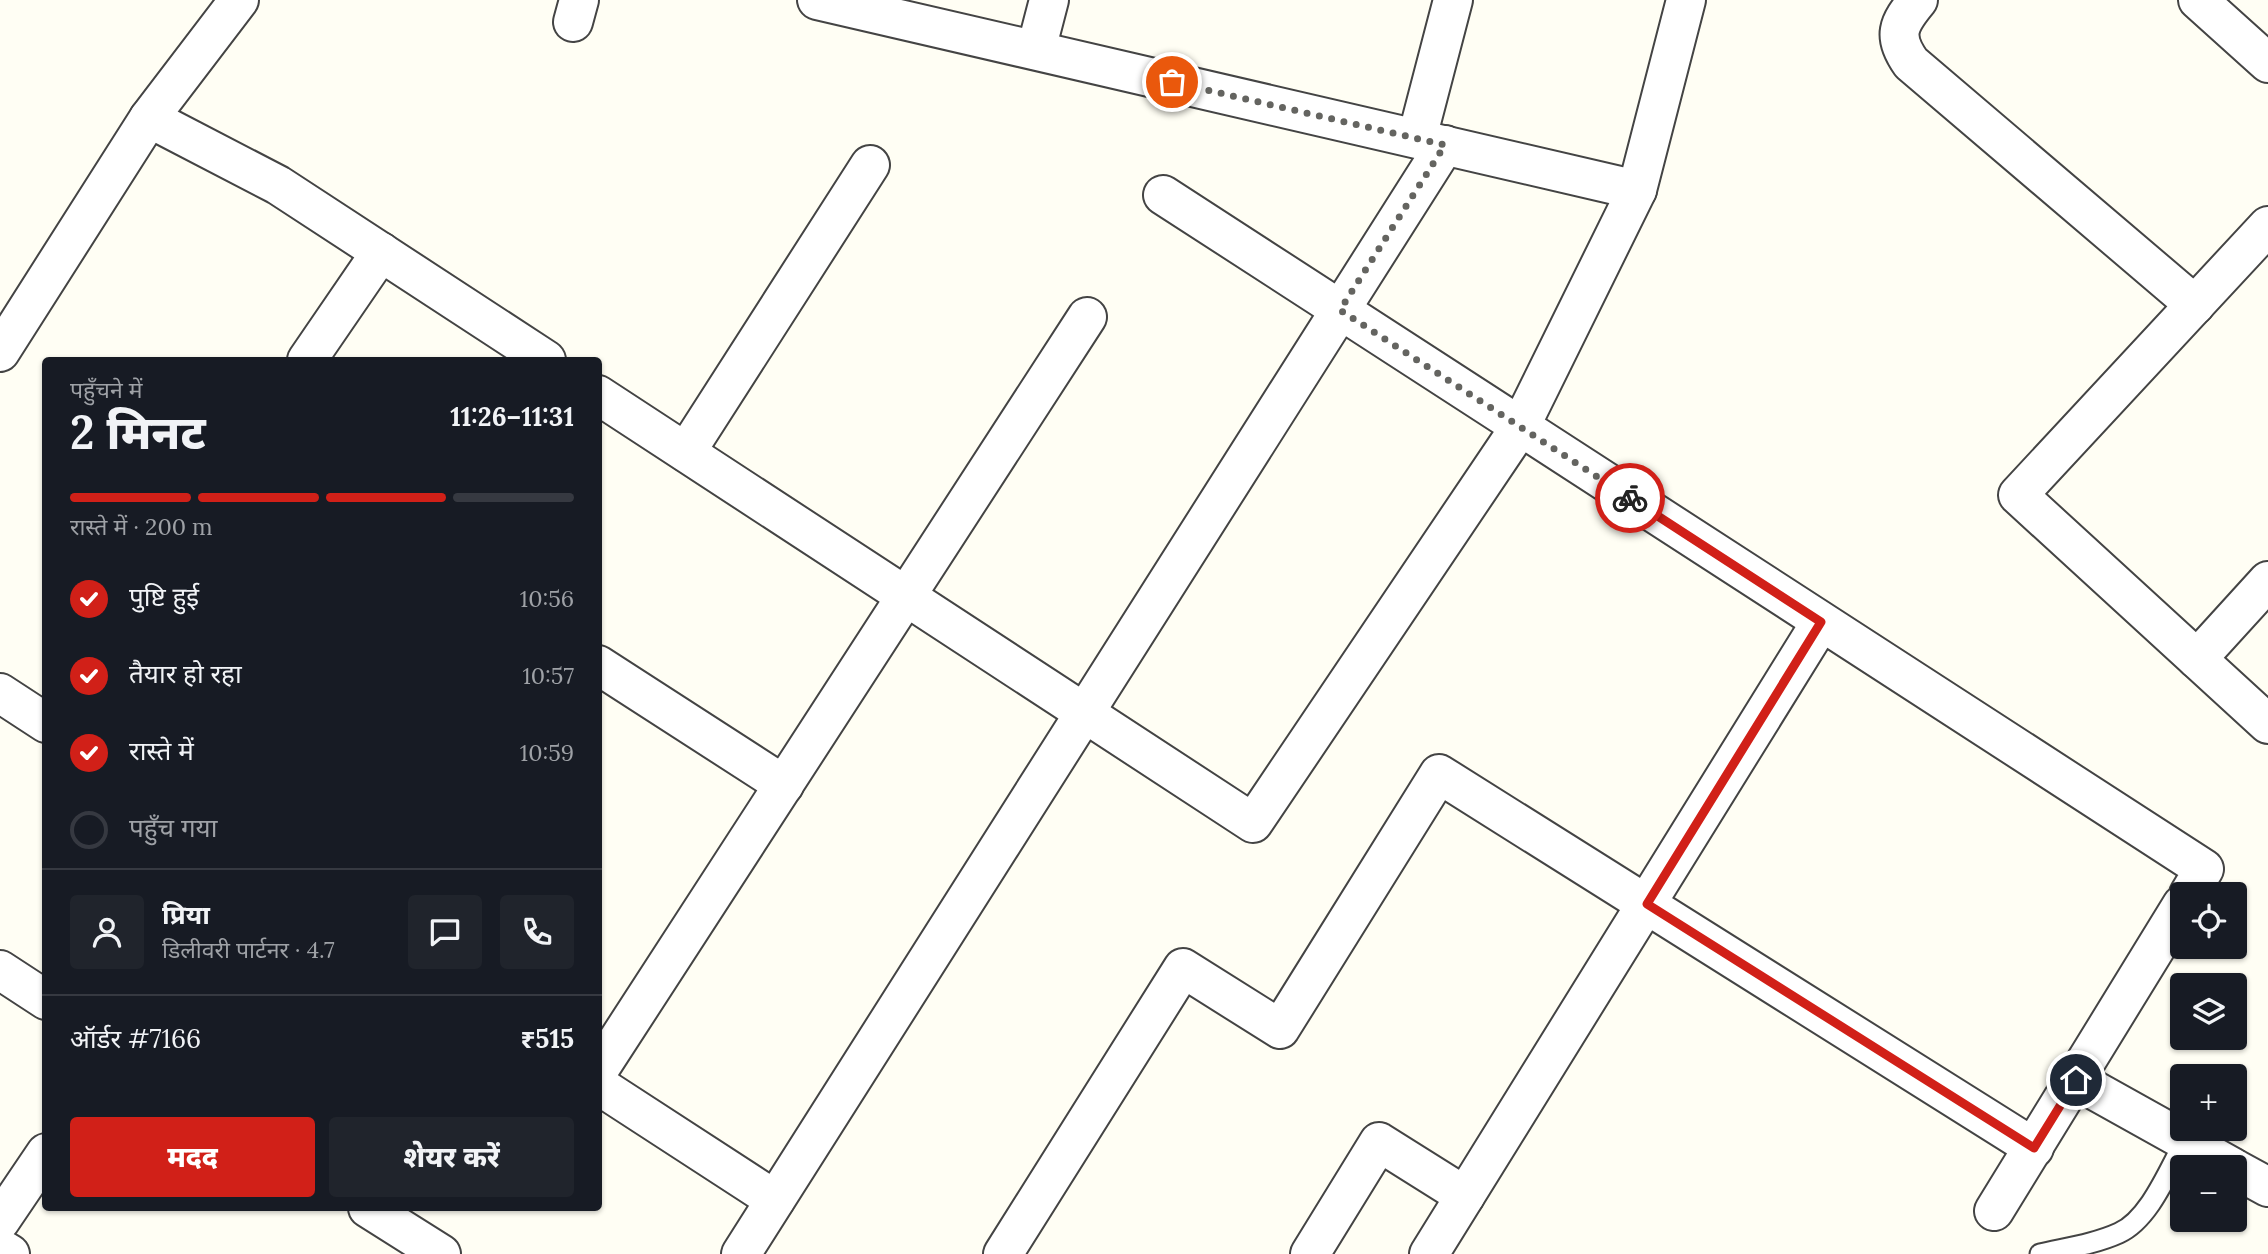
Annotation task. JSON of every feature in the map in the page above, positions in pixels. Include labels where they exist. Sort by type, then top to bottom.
[{"type":"street","points":[[0,352],[149,118],[239,0]]},
{"type":"street","points":[[817,0],[1637,190]]},
{"type":"street","points":[[1036,51],[1049,0]]},
{"type":"street","points":[[741,1254],[1340,310],[1431,142],[1453,0]]},
{"type":"street","points":[[602,398],[1253,823],[1520,427],[1637,190],[1686,0]]},
{"type":"street","points":[[1918,0],[1907,13],[1898,36],[1899,44],[1911,63],[2195,305]]},
{"type":"street","points":[[2199,0],[2268,63]]},
{"type":"street","points":[[149,118],[278,185],[541,357]]},
{"type":"street","points":[[686,452],[870,165]]},
{"type":"street","points":[[1163,195],[2204,869],[2196,882]]},
{"type":"street","points":[[2268,226],[2018,495],[2268,724]]},
{"type":"street","points":[[309,357],[381,253]]},
{"type":"street","points":[[602,1065],[1087,317]]},
{"type":"street","points":[[2197,659],[2268,581]]},
{"type":"street","points":[[1430,1254],[1821,622]]},
{"type":"street","points":[[602,668],[784,785]]},
{"type":"street","points":[[0,693],[42,720]]},
{"type":"street","points":[[1003,1254],[1183,968],[1280,1028],[1438,774],[2034,1148]]},
{"type":"street","points":[[1994,1211],[2170,925]]},
{"type":"street","points":[[0,970],[42,997]]},
{"type":"street","points":[[2076,1080],[2170,1133]]},
{"type":"street","points":[[602,1088],[775,1200]]},
{"type":"street","points":[[2185,1141],[2251,1172]]},
{"type":"street","points":[[1310,1254],[1379,1142],[1465,1196]]},
{"type":"street","points":[[0,1222],[42,1159]]},
{"type":"street","points":[[373,1211],[441,1254]]},
{"type":"street","points":[[0,1248],[10,1254]]},
{"type":"lane","points":[[2040,1254],[2121,1233],[2137,1221],[2185,1141]]},
{"type":"way so far","points":[[1172,82],[1445,145],[1340,310],[1630,498]]},
{"type":"route","points":[[1630,498],[1821,622],[1647,904],[2034,1148],[2076,1080]]}]
